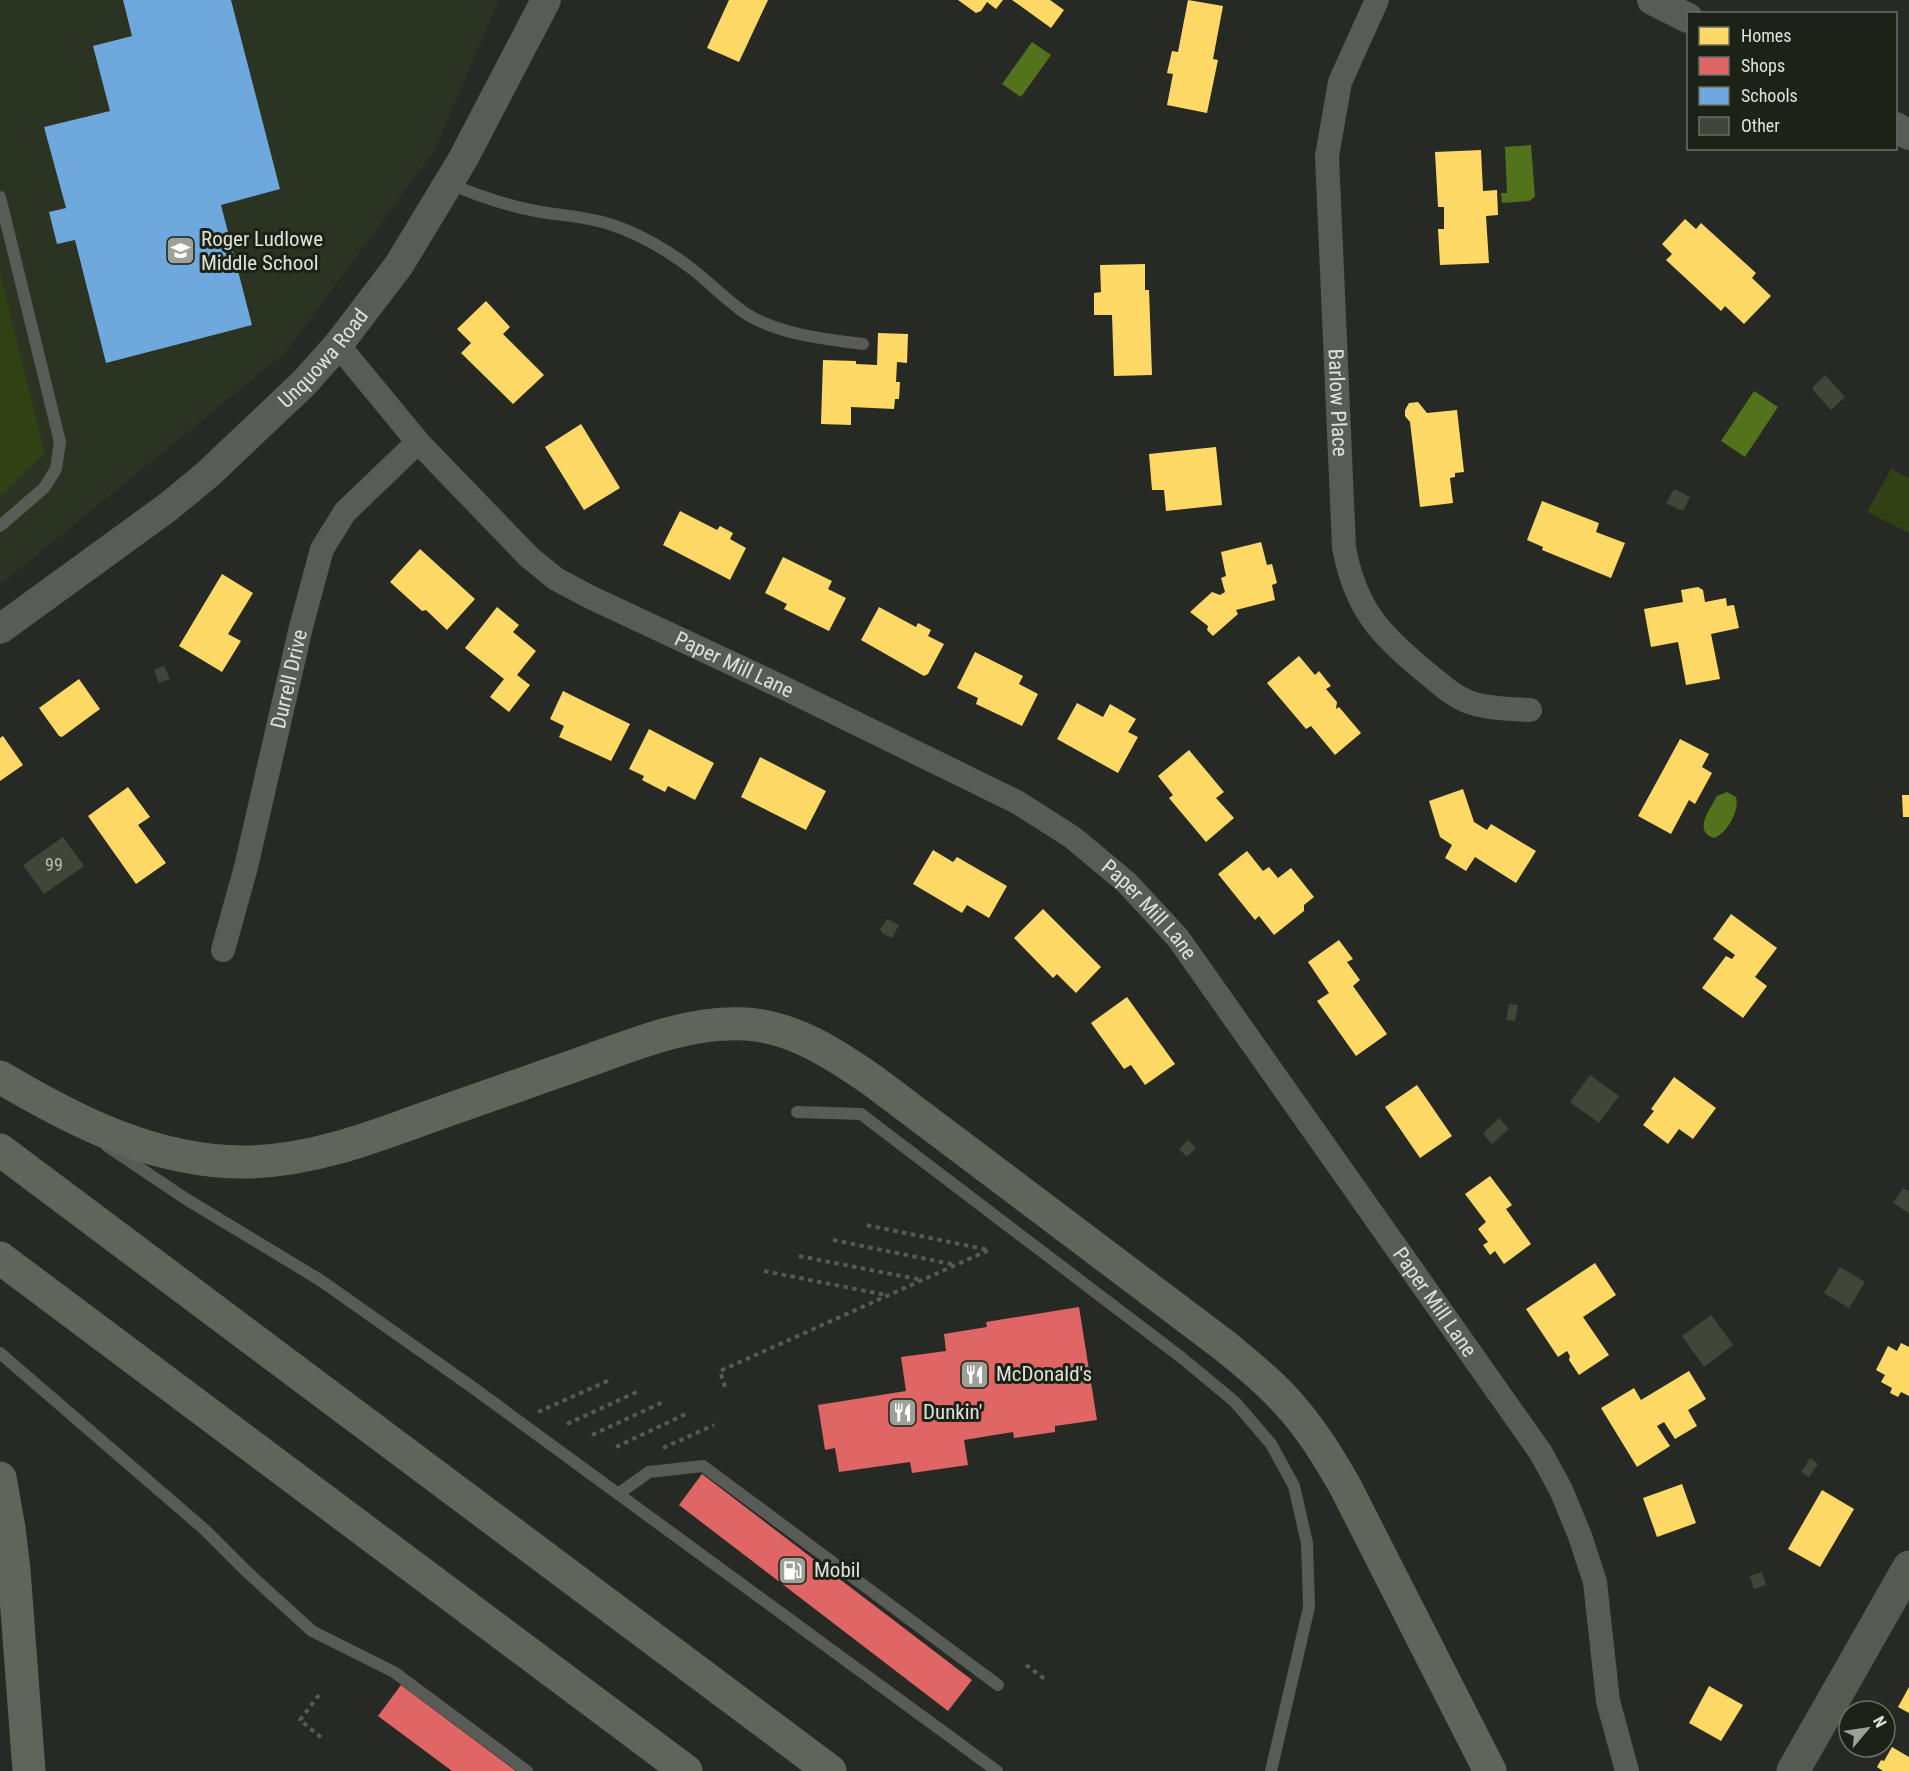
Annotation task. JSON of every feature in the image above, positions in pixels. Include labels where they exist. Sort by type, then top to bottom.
[{"type":"highway","points":[[0,1077],[40,1101],[108,1134],[166,1152],[220,1161],[273,1160],[327,1151],[356,1143],[632,1045],[687,1029],[716,1024],[747,1024],[779,1030],[810,1042],[872,1080],[1225,1346],[1262,1377],[1294,1409],[1324,1449],[1345,1486],[1490,1771]]},
{"type":"highway","points":[[0,1150],[830,1771]]},
{"type":"highway","points":[[0,1258],[686,1771]]},
{"type":"highway","points":[[0,1478],[9,1528],[29,1771]]},
{"type":"main road","points":[[1793,1771],[1909,1567]]},
{"type":"street","name":"Unquowa Road","points":[[0,629],[168,507],[208,474],[304,383],[338,345],[399,265],[464,159],[546,0]]},
{"type":"street","name":"Barlow Place","points":[[1377,0],[1340,82],[1327,156],[1344,547],[1349,573],[1361,602],[1374,624],[1396,649],[1453,695],[1475,704],[1530,710]]},
{"type":"street","points":[[1652,0],[1687,17]]},
{"type":"street","name":"Paper Mill Lane","points":[[338,345],[418,442],[529,557],[556,579],[1017,802],[1072,837],[1126,882],[1178,938],[1541,1453],[1569,1509],[1595,1582],[1608,1701],[1627,1771]]},
{"type":"street","name":"Durrell Drive","points":[[223,950],[246,867],[301,627],[322,549],[345,512],[418,442]]},
{"type":"lane","points":[[448,182],[495,201],[536,211],[611,224],[651,241],[689,267],[725,299],[766,324],[813,337],[863,344]]},
{"type":"lane","points":[[0,197],[60,442],[56,469],[44,488],[0,526]]},
{"type":"lane","points":[[40,1101],[186,1198],[320,1280],[518,1420],[997,1771]]},
{"type":"lane","points":[[797,1112],[861,1114],[1218,1387],[1235,1401],[1271,1444],[1294,1486],[1307,1543],[1309,1607],[1271,1771]]},
{"type":"lane","points":[[0,1353],[204,1529],[312,1631],[394,1672],[527,1771]]},
{"type":"lane","points":[[618,1494],[649,1472],[703,1466],[998,1685]]},
{"type":"path","points":[[725,1387],[720,1371],[989,1250],[866,1225]]},
{"type":"path","points":[[834,1240],[956,1265]]},
{"type":"path","points":[[799,1256],[922,1280]]},
{"type":"path","points":[[764,1271],[888,1296]]},
{"type":"path","points":[[518,1420],[612,1379]]},
{"type":"path","points":[[567,1424],[639,1391]]},
{"type":"path","points":[[592,1435],[663,1402]]},
{"type":"path","points":[[616,1446],[688,1413]]},
{"type":"path","points":[[660,1449],[714,1425]]},
{"type":"path","points":[[1026,1665],[1046,1680]]},
{"type":"path","points":[[319,1695],[300,1720],[323,1738]]},
{"type":"shaded area","name":"Roger Ludlowe Middle School","points":[[0,0],[499,0],[435,150],[286,352],[0,585]]},
{"type":"shaded area","points":[[1032,42],[1051,55],[1021,97],[1002,84]]},
{"type":"shaded area","points":[[1531,145],[1535,197],[1529,201],[1502,203],[1501,193],[1507,193],[1505,147]]},
{"type":"shaded area","points":[[0,272],[45,453],[0,497]]},
{"type":"shaded area","points":[[1754,391],[1778,407],[1745,457],[1721,441]]},
{"type":"shaded area","points":[[1891,469],[1909,478],[1909,533],[1867,512]]},
{"type":"shaded area","points":[[1727,792],[1736,797],[1736,808],[1728,827],[1714,838],[1704,830],[1705,819],[1717,796]]},
{"type":"building: Homes","points":[[729,0],[768,0],[739,62],[707,48]]},
{"type":"building: Homes","points":[[958,0],[1003,0],[996,9],[987,2],[981,11],[976,13]]},
{"type":"building: Homes","points":[[1012,0],[1050,0],[1064,10],[1051,28]]},
{"type":"building: Homes","points":[[1188,0],[1223,6],[1213,59],[1218,60],[1207,113],[1167,105],[1173,74],[1167,73],[1172,51],[1178,52]]},
{"type":"building: Homes","points":[[1481,150],[1483,191],[1497,190],[1498,215],[1486,216],[1489,263],[1440,265],[1438,229],[1444,229],[1444,207],[1438,207],[1435,152]]},
{"type":"building: Homes","points":[[1685,219],[1696,229],[1701,223],[1756,273],[1752,278],[1771,296],[1744,324],[1725,306],[1721,311],[1666,260],[1672,254],[1662,244]]},
{"type":"building: Homes","points":[[1145,264],[1145,290],[1149,290],[1152,375],[1114,376],[1112,315],[1094,315],[1094,293],[1101,292],[1100,265]]},
{"type":"building: Homes","points":[[486,301],[510,327],[503,334],[544,375],[513,404],[461,353],[471,343],[457,329]]},
{"type":"building: Homes","points":[[878,333],[908,334],[907,363],[897,362],[896,382],[900,382],[899,399],[895,399],[894,409],[851,407],[851,425],[821,424],[823,360],[856,361],[856,364],[877,365]]},
{"type":"building: Homes","points":[[1418,402],[1427,413],[1457,410],[1464,472],[1455,473],[1455,477],[1450,478],[1453,503],[1420,507],[1410,422],[1405,416],[1409,403]]},
{"type":"building: Homes","points":[[581,424],[620,488],[584,510],[545,447]]},
{"type":"building: Homes","points":[[1216,447],[1222,505],[1166,511],[1164,490],[1152,490],[1149,454]]},
{"type":"building: Homes","points":[[1542,501],[1599,523],[1596,532],[1625,543],[1611,578],[1542,550],[1543,547],[1527,540]]},
{"type":"building: Homes","points":[[680,511],[717,530],[720,526],[733,533],[730,539],[746,548],[730,580],[663,545]]},
{"type":"building: Homes","points":[[1261,542],[1267,565],[1272,564],[1277,583],[1272,585],[1275,600],[1236,610],[1238,614],[1213,636],[1207,630],[1208,626],[1190,612],[1212,592],[1220,595],[1225,592],[1221,578],[1226,576],[1221,552]]},
{"type":"building: Homes","points":[[420,549],[475,599],[447,630],[390,582]]},
{"type":"building: Homes","points":[[783,557],[832,581],[828,589],[846,598],[829,631],[784,609],[787,604],[765,593]]},
{"type":"building: Homes","points":[[222,574],[253,593],[228,634],[241,641],[222,672],[179,646]]},
{"type":"building: Homes","points":[[1698,587],[1703,590],[1705,602],[1726,598],[1727,606],[1734,605],[1739,628],[1711,634],[1720,679],[1686,685],[1678,642],[1651,647],[1644,609],[1683,602],[1681,590]]},
{"type":"building: Homes","points":[[497,607],[519,625],[513,632],[536,651],[517,675],[530,685],[509,712],[490,697],[504,679],[465,648]]},
{"type":"building: Homes","points":[[879,607],[916,627],[918,623],[931,630],[928,636],[944,644],[928,674],[924,676],[861,640]]},
{"type":"building: Homes","points":[[975,652],[1023,676],[1019,684],[1038,694],[1022,726],[976,704],[978,698],[957,688]]},
{"type":"building: Homes","points":[[1299,656],[1315,675],[1319,671],[1331,686],[1326,689],[1337,702],[1336,709],[1339,707],[1361,733],[1335,755],[1311,726],[1306,729],[1267,683]]},
{"type":"building: Homes","points":[[79,679],[100,709],[62,737],[39,708]]},
{"type":"building: Homes","points":[[563,691],[630,724],[611,761],[559,737],[564,726],[550,719]]},
{"type":"building: Homes","points":[[1077,703],[1103,717],[1110,704],[1136,719],[1128,732],[1138,737],[1118,773],[1057,739]]},
{"type":"building: Homes","points":[[649,729],[714,763],[695,800],[668,786],[665,792],[642,780],[644,776],[629,769]]},
{"type":"building: Homes","points":[[3,736],[23,765],[0,781],[0,738]]},
{"type":"building: Homes","points":[[1680,739],[1709,754],[1702,767],[1712,773],[1695,804],[1689,800],[1671,834],[1638,816]]},
{"type":"building: Homes","points":[[1189,750],[1224,792],[1216,798],[1234,818],[1206,842],[1169,798],[1173,795],[1158,776]]},
{"type":"building: Homes","points":[[760,757],[826,791],[806,830],[741,797]]},
{"type":"building: Homes","points":[[128,787],[150,817],[138,825],[166,863],[136,884],[88,816]]},
{"type":"building: Homes","points":[[1463,789],[1474,822],[1487,830],[1491,824],[1536,851],[1516,883],[1475,857],[1466,871],[1445,858],[1452,845],[1440,837],[1429,801]]},
{"type":"building: Homes","points":[[1902,795],[1909,795],[1909,817],[1903,817]]},
{"type":"building: Homes","points":[[933,850],[953,862],[957,857],[1007,886],[989,918],[967,905],[962,913],[913,884]]},
{"type":"building: Homes","points":[[1247,851],[1263,871],[1269,867],[1278,878],[1291,868],[1314,897],[1304,905],[1304,911],[1274,935],[1259,916],[1255,920],[1218,874]]},
{"type":"building: Homes","points":[[1043,909],[1101,967],[1076,993],[1057,974],[1053,978],[1014,938]]},
{"type":"building: Homes","points":[[1731,914],[1777,948],[1755,977],[1767,986],[1743,1018],[1702,988],[1726,956],[1732,959],[1735,955],[1713,939]]},
{"type":"building: Homes","points":[[1339,940],[1353,959],[1347,962],[1360,980],[1353,986],[1387,1034],[1356,1056],[1317,1001],[1329,993],[1308,962]]},
{"type":"building: Homes","points":[[1127,997],[1175,1064],[1145,1085],[1131,1065],[1124,1069],[1091,1023]]},
{"type":"building: Homes","points":[[1674,1077],[1716,1108],[1693,1139],[1679,1129],[1668,1144],[1643,1125],[1654,1111],[1651,1109]]},
{"type":"building: Homes","points":[[1417,1085],[1452,1136],[1420,1158],[1385,1107]]},
{"type":"building: Homes","points":[[1490,1176],[1512,1205],[1506,1209],[1531,1244],[1504,1264],[1495,1251],[1490,1255],[1483,1245],[1488,1242],[1478,1229],[1486,1222],[1465,1194]]},
{"type":"building: Homes","points":[[1595,1263],[1616,1295],[1583,1317],[1609,1355],[1579,1375],[1569,1360],[1570,1356],[1567,1351],[1558,1357],[1526,1309]]},
{"type":"building: Homes","points":[[1901,1343],[1909,1347],[1909,1396],[1901,1392],[1898,1397],[1890,1393],[1892,1388],[1881,1382],[1885,1375],[1876,1370],[1888,1346],[1897,1351]]},
{"type":"building: Homes","points":[[1689,1371],[1706,1399],[1688,1410],[1697,1426],[1675,1439],[1664,1422],[1657,1426],[1670,1446],[1637,1467],[1601,1408],[1634,1388],[1641,1400]]},
{"type":"building: Homes","points":[[1682,1484],[1696,1523],[1657,1537],[1643,1498]]},
{"type":"building: Homes","points":[[1822,1490],[1854,1509],[1820,1567],[1788,1549]]},
{"type":"building: Homes","points":[[1709,1686],[1743,1705],[1721,1741],[1689,1723]]},
{"type":"building: Homes","points":[[1909,1687],[1909,1713],[1898,1707]]},
{"type":"building: Homes","points":[[1897,1750],[1909,1757],[1909,1771],[1883,1771],[1877,1767],[1881,1760],[1885,1759],[1897,1759]]},
{"type":"building: Shops","points":[[1079,1307],[1097,1420],[1055,1426],[1055,1432],[1014,1438],[1013,1432],[964,1440],[968,1465],[912,1473],[910,1462],[839,1472],[835,1448],[825,1450],[818,1405],[906,1391],[901,1357],[946,1351],[944,1334],[987,1327],[986,1322]]},
{"type":"building: Shops","points":[[702,1474],[972,1680],[948,1711],[679,1505]]},
{"type":"building: Shops","points":[[401,1685],[516,1771],[452,1771],[378,1716]]},
{"type":"building: Schools","points":[[123,0],[231,0],[280,189],[221,205],[252,325],[106,363],[75,240],[57,244],[49,212],[66,208],[44,127],[110,111],[93,46],[132,36]]},
{"type":"building: Other","points":[[1825,375],[1845,397],[1831,410],[1813,390],[1813,387]]},
{"type":"building: Other","points":[[1674,489],[1690,497],[1683,511],[1666,503]]},
{"type":"building: Other","points":[[164,666],[170,679],[159,683],[154,670]]},
{"type":"building: Other","points":[[63,837],[84,866],[44,894],[23,865]]},
{"type":"building: Other","points":[[887,919],[899,925],[892,938],[882,933],[880,929]]},
{"type":"building: Other","points":[[1509,1004],[1518,1005],[1515,1021],[1506,1020]]},
{"type":"building: Other","points":[[1590,1075],[1619,1096],[1599,1123],[1570,1102]]},
{"type":"building: Other","points":[[1499,1118],[1509,1129],[1492,1144],[1483,1133]]},
{"type":"building: Other","points":[[1188,1140],[1196,1148],[1187,1157],[1179,1149]]},
{"type":"building: Other","points":[[1903,1188],[1909,1191],[1909,1213],[1893,1203]]},
{"type":"building: Other","points":[[1840,1267],[1865,1282],[1849,1308],[1824,1293]]},
{"type":"building: Other","points":[[1711,1315],[1733,1345],[1704,1367],[1682,1336]]},
{"type":"building: Other","points":[[1810,1458],[1818,1464],[1809,1477],[1801,1472]]},
{"type":"building: Other","points":[[1762,1572],[1766,1585],[1754,1589],[1750,1576]]},
{"type":"place","name":"Roger Ludlowe Middle School","points":[[180,251]]},
{"type":"place","name":"McDonald's","points":[[975,1374]]},
{"type":"place","name":"Dunkin'","points":[[902,1412]]},
{"type":"place","name":"Mobil","points":[[793,1570]]}]
